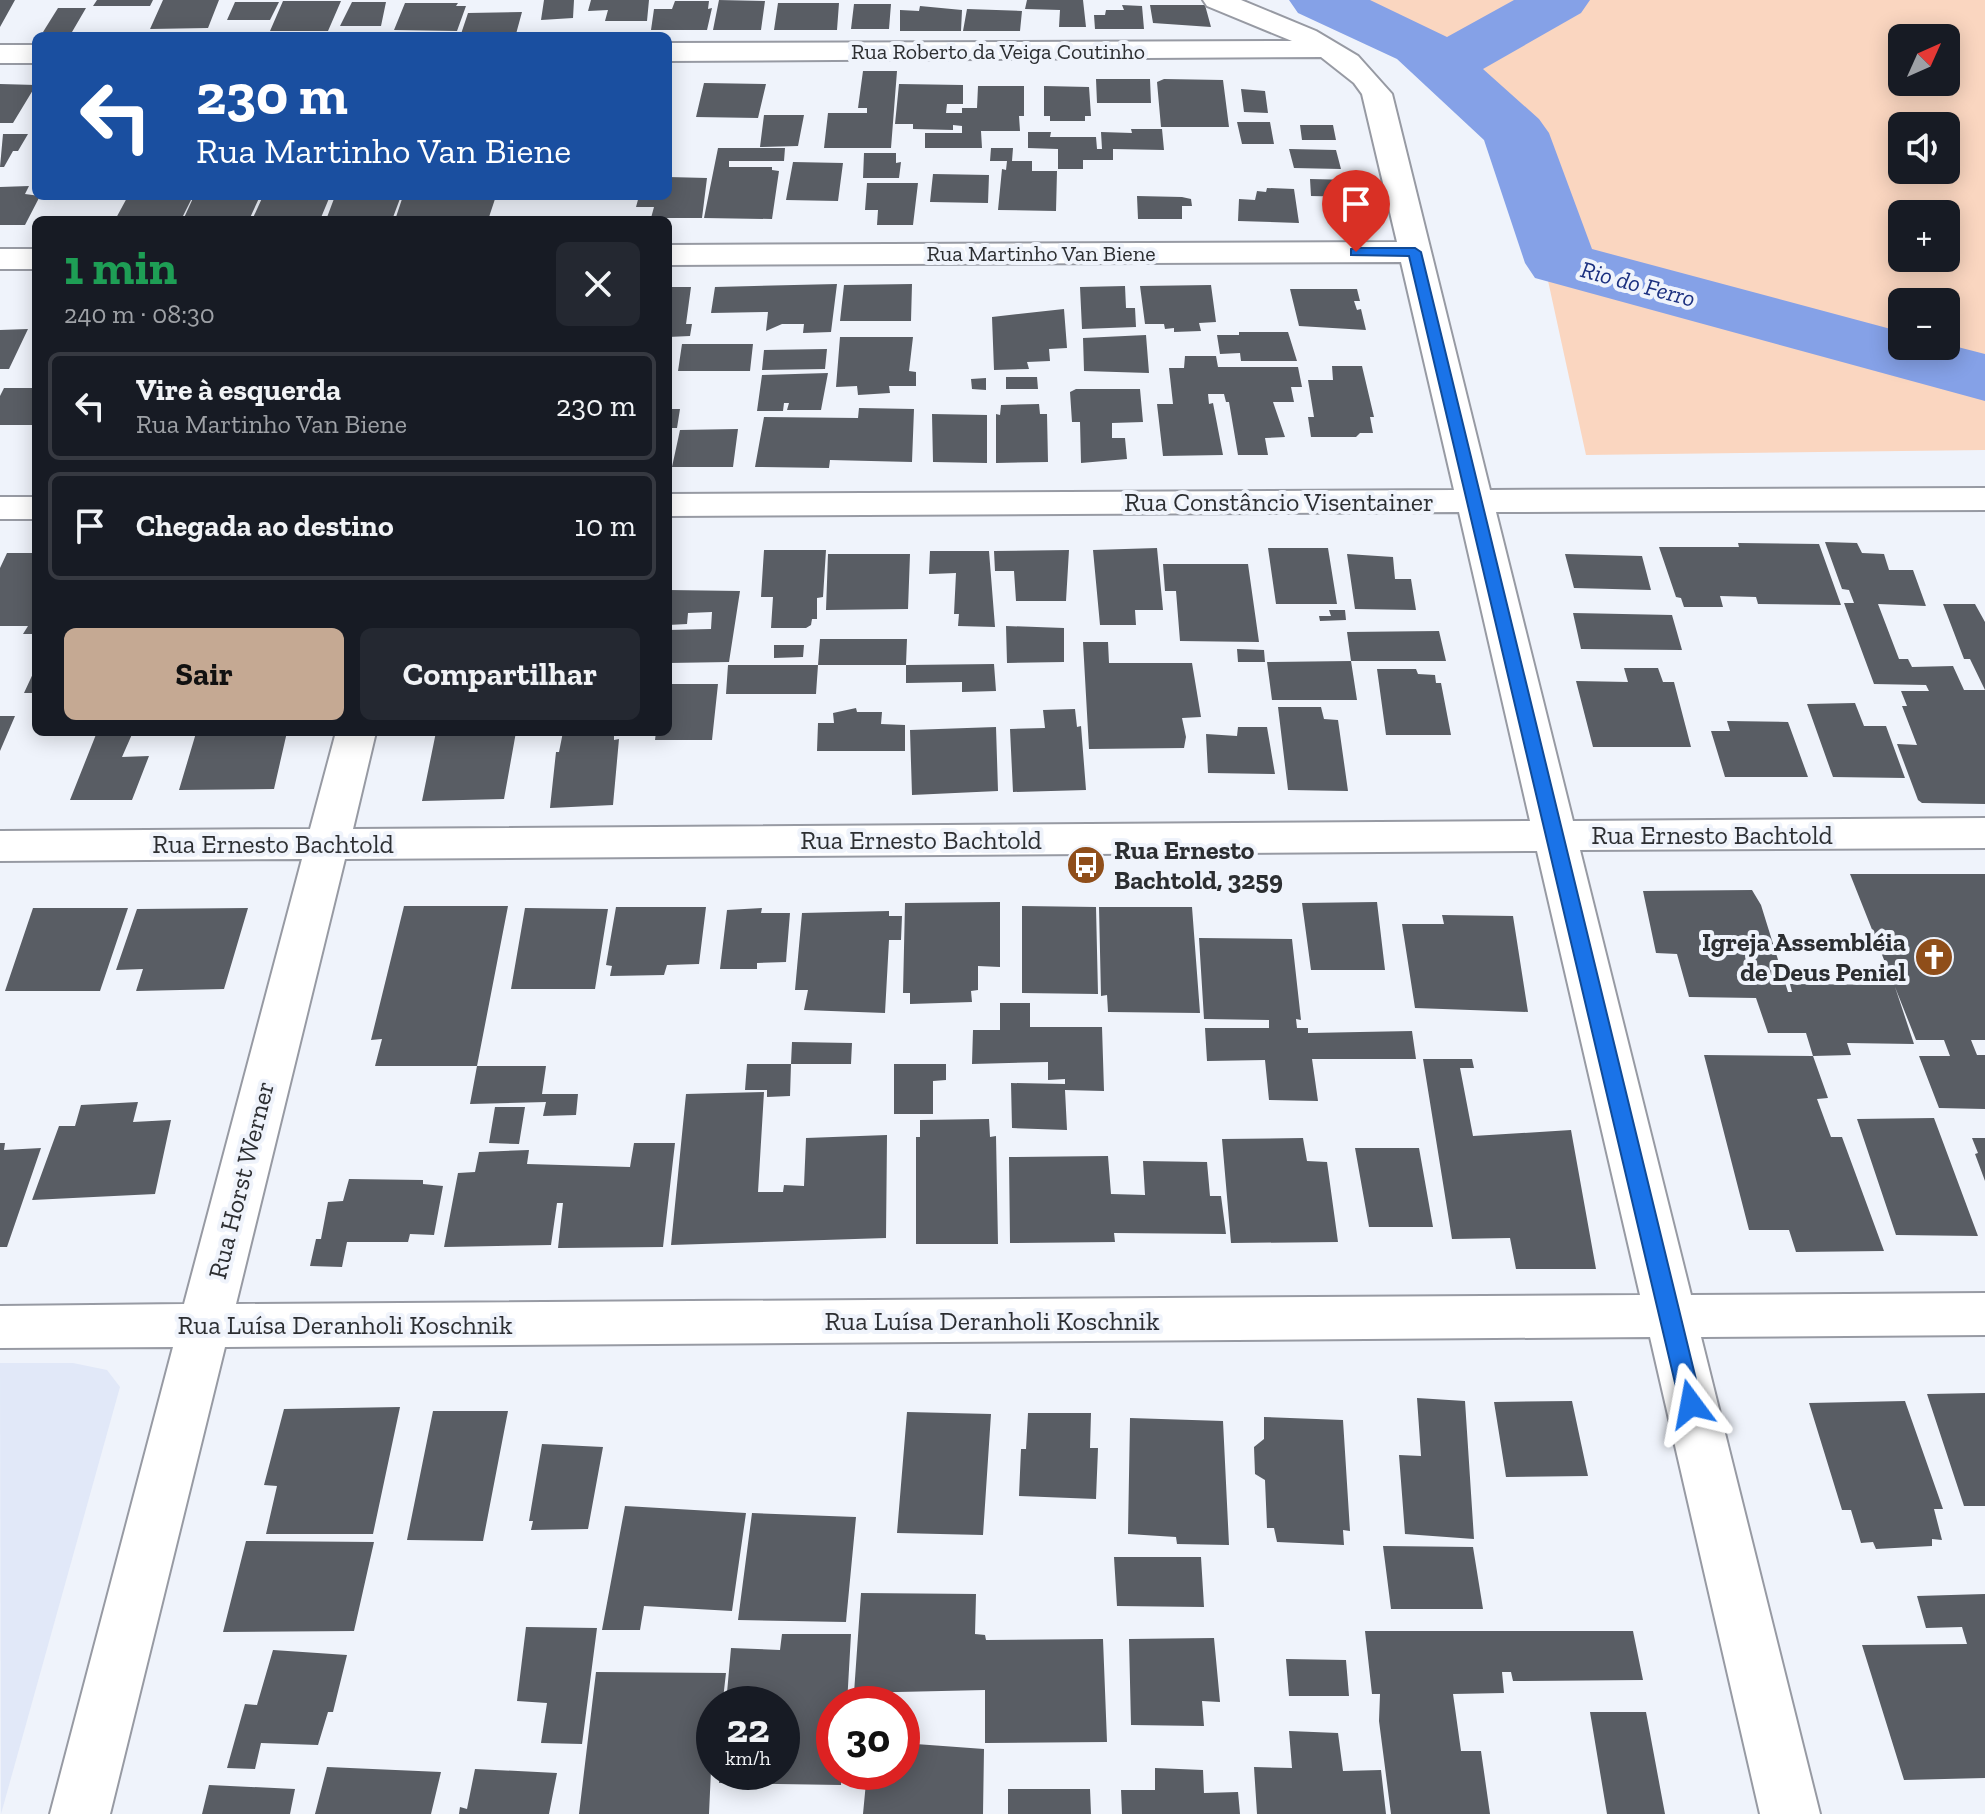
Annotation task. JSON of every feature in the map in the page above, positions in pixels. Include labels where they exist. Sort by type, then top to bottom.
[{"type":"street","points":[[1217,0],[1329,49],[1355,66],[1377,94],[1790,1814]]},
{"type":"street","name":"Rua Roberto da Veiga Coutinho","points":[[672,52],[1329,49]]},
{"type":"street","points":[[0,54],[32,54]]},
{"type":"street","name":"Rua Martinho Van Biene","points":[[672,255],[1415,252]]},
{"type":"street","points":[[0,259],[32,259]]},
{"type":"street","name":"Rua Constâncio Visentainer","points":[[672,505],[1985,499]]},
{"type":"street","points":[[0,508],[32,508]]},
{"type":"street","name":"Rua Horst Werner","points":[[80,1814],[355,736]]},
{"type":"street","name":"Rua Ernesto Bachtold","points":[[0,846],[1985,833]]},
{"type":"street","name":"Rua Luísa Deranholi Koschnik","points":[[0,1327],[1985,1314]]},
{"type":"shaded area","points":[[1320,0],[1985,0],[1985,450],[1586,455],[1518,143],[1419,46]]},
{"type":"shaded area","points":[[0,1363],[73,1363],[107,1370],[120,1387],[1,1814]]},
{"type":"building","points":[[0,0],[15,0],[0,27]]},
{"type":"building","points":[[97,0],[153,0],[150,6],[93,6]]},
{"type":"building","points":[[163,0],[219,0],[208,28],[150,29]]},
{"type":"building","points":[[544,0],[574,0],[573,18],[541,20]]},
{"type":"building","points":[[591,0],[649,0],[647,21],[605,21],[608,10],[588,11]]},
{"type":"building","points":[[719,0],[765,1],[761,30],[713,30]]},
{"type":"building","points":[[1027,0],[1083,0],[1086,27],[1059,27],[1060,10],[1025,9]]},
{"type":"building","points":[[283,1],[341,1],[328,31],[270,31]]},
{"type":"building","points":[[675,1],[709,1],[708,9],[712,8],[707,30],[651,30],[654,9],[672,9]]},
{"type":"building","points":[[235,2],[279,2],[270,20],[227,20]]},
{"type":"building","points":[[352,2],[386,2],[381,26],[340,26]]},
{"type":"building","points":[[405,3],[458,3],[456,6],[466,6],[457,31],[394,30]]},
{"type":"building","points":[[778,3],[839,3],[837,30],[774,30]]},
{"type":"building","points":[[854,4],[891,4],[889,29],[851,29]]},
{"type":"building","points":[[1122,5],[1142,6],[1144,29],[1095,29],[1094,15],[1105,15],[1106,10],[1124,10]]},
{"type":"building","points":[[1150,5],[1205,5],[1211,27],[1153,23]]},
{"type":"building","points":[[920,6],[962,10],[961,31],[900,31],[900,10],[919,11]]},
{"type":"building","points":[[58,8],[86,8],[72,32],[43,32]]},
{"type":"building","points":[[967,9],[1022,11],[1020,31],[963,31]]},
{"type":"building","points":[[522,12],[517,32],[462,32],[468,13]]},
{"type":"building","points":[[863,71],[897,71],[891,148],[824,148],[828,113],[867,113],[867,108],[858,108]]},
{"type":"building","points":[[1096,79],[1150,79],[1151,103],[1097,103]]},
{"type":"building","points":[[1164,79],[1223,80],[1229,127],[1161,127],[1157,82]]},
{"type":"building","points":[[704,83],[766,84],[758,118],[696,117]]},
{"type":"building","points":[[0,84],[32,85],[32,92],[13,123],[0,123]]},
{"type":"building","points":[[899,84],[963,85],[963,104],[947,104],[946,113],[962,113],[962,108],[977,108],[978,86],[1024,86],[1024,116],[1019,116],[1020,131],[981,131],[982,148],[925,148],[925,133],[962,133],[962,126],[953,125],[953,130],[913,129],[913,124],[895,124]]},
{"type":"building","points":[[1044,86],[1089,87],[1091,116],[1085,116],[1085,121],[1050,121],[1050,116],[1044,116]]},
{"type":"building","points":[[1241,89],[1265,91],[1268,113],[1244,112]]},
{"type":"building","points":[[764,115],[804,115],[798,146],[760,147]]},
{"type":"building","points":[[1237,122],[1270,122],[1274,144],[1242,144]]},
{"type":"building","points":[[1300,125],[1333,125],[1336,140],[1302,140]]},
{"type":"building","points":[[1131,129],[1162,129],[1164,150],[1113,149],[1113,160],[1083,160],[1083,169],[1058,169],[1058,149],[1028,148],[1028,132],[1051,132],[1050,137],[1096,137],[1097,149],[1102,149],[1101,132],[1132,133]]},
{"type":"building","points":[[3,134],[28,134],[18,151],[13,151],[4,167],[0,167]]},
{"type":"building","points":[[718,148],[785,148],[784,161],[729,161],[729,167],[772,167],[772,170],[779,171],[772,219],[704,218]]},
{"type":"building","points":[[991,148],[1013,148],[1012,161],[1032,161],[1032,171],[1057,171],[1056,211],[998,210],[1002,169],[1006,170],[1007,161],[990,161]]},
{"type":"building","points":[[1289,149],[1336,150],[1341,169],[1294,168]]},
{"type":"building","points":[[864,153],[896,153],[896,163],[901,162],[899,178],[863,178]]},
{"type":"building","points":[[793,162],[843,163],[838,201],[786,200]]},
{"type":"building","points":[[933,174],[989,175],[988,203],[930,202]]},
{"type":"building","points":[[672,177],[707,178],[702,218],[652,216],[654,207],[636,207],[638,200],[672,200]]},
{"type":"building","points":[[1310,179],[1353,180],[1355,197],[1311,196]]},
{"type":"building","points":[[867,183],[918,183],[913,225],[877,225],[878,210],[865,210]]},
{"type":"building","points":[[29,186],[25,194],[32,195],[32,200],[38,200],[25,225],[0,225],[0,187]]},
{"type":"building","points":[[1267,188],[1294,189],[1299,223],[1238,221],[1239,199],[1255,200],[1257,191],[1266,192]]},
{"type":"building","points":[[1137,196],[1182,197],[1191,199],[1192,206],[1182,206],[1182,219],[1138,219]]},
{"type":"building","points":[[126,200],[191,200],[183,216],[117,216]]},
{"type":"building","points":[[192,200],[258,200],[251,216],[185,216]]},
{"type":"building","points":[[261,200],[328,200],[322,216],[254,216]]},
{"type":"building","points":[[334,200],[400,200],[394,216],[328,216]]},
{"type":"building","points":[[402,200],[495,200],[489,216],[396,216]]},
{"type":"building","points":[[837,284],[831,332],[803,333],[804,324],[782,324],[766,331],[768,312],[711,313],[715,287]]},
{"type":"building","points":[[912,284],[911,321],[840,321],[844,285]]},
{"type":"building","points":[[1211,285],[1216,322],[1199,323],[1201,331],[1174,332],[1174,328],[1165,329],[1164,324],[1145,324],[1140,286]]},
{"type":"building","points":[[1125,286],[1126,308],[1135,308],[1136,327],[1082,329],[1080,287]]},
{"type":"building","points":[[672,287],[691,287],[686,324],[692,324],[690,336],[672,337]]},
{"type":"building","points":[[1290,289],[1357,289],[1360,301],[1354,301],[1357,310],[1361,309],[1366,330],[1299,326]]},
{"type":"building","points":[[1064,309],[1067,348],[1049,349],[1050,361],[1027,362],[1029,369],[994,370],[992,317]]},
{"type":"building","points":[[28,329],[9,369],[0,369],[0,330]]},
{"type":"building","points":[[1239,332],[1288,332],[1297,361],[1241,361],[1240,353],[1220,354],[1217,335],[1239,335]]},
{"type":"building","points":[[1146,335],[1149,373],[1084,371],[1083,338]]},
{"type":"building","points":[[840,337],[913,337],[909,371],[916,372],[916,386],[889,386],[890,393],[858,395],[857,386],[836,387]]},
{"type":"building","points":[[682,344],[753,344],[750,371],[678,371]]},
{"type":"building","points":[[827,349],[825,369],[762,370],[764,350]]},
{"type":"building","points":[[1185,356],[1216,356],[1218,367],[1298,367],[1302,387],[1291,387],[1294,402],[1273,402],[1285,437],[1265,438],[1268,455],[1238,455],[1229,402],[1226,402],[1224,394],[1208,394],[1209,404],[1213,403],[1223,455],[1163,456],[1157,404],[1173,404],[1169,368],[1184,368]]},
{"type":"building","points":[[1332,366],[1362,366],[1374,417],[1370,417],[1373,433],[1360,433],[1356,437],[1311,437],[1308,417],[1314,417],[1308,380],[1333,380]]},
{"type":"building","points":[[828,373],[821,410],[787,410],[789,403],[784,403],[783,411],[757,411],[762,375]]},
{"type":"building","points":[[1006,377],[1037,377],[1038,389],[1006,389]]},
{"type":"building","points":[[986,378],[986,390],[972,389],[971,379]]},
{"type":"building","points":[[4,388],[32,388],[32,425],[0,425],[0,396]]},
{"type":"building","points":[[1076,389],[1140,389],[1143,422],[1112,423],[1112,438],[1125,438],[1127,459],[1081,463],[1080,422],[1072,422],[1070,392]]},
{"type":"building","points":[[1039,404],[1040,414],[1047,414],[1048,462],[996,463],[996,414],[1000,415],[1001,405]]},
{"type":"building","points":[[859,408],[914,409],[912,462],[830,460],[829,468],[755,467],[764,417],[858,418]]},
{"type":"building","points":[[672,409],[680,409],[677,428],[672,428]]},
{"type":"building","points":[[932,414],[987,415],[987,463],[933,462]]},
{"type":"building","points":[[738,429],[733,467],[672,467],[680,430]]},
{"type":"building","points":[[1825,542],[1857,543],[1862,553],[1884,554],[1889,570],[1913,570],[1926,606],[1878,604],[1899,659],[1908,659],[1912,667],[1953,666],[1964,690],[1985,690],[1985,804],[1922,803],[1918,800],[1897,744],[1917,745],[1902,706],[1907,706],[1901,691],[1929,691],[1926,685],[1874,684],[1844,603],[1854,603],[1849,590],[1842,589]]},
{"type":"building","points":[[1738,543],[1819,544],[1841,605],[1758,604],[1756,597],[1720,596],[1723,607],[1684,607],[1681,598],[1676,597],[1659,547],[1739,547]]},
{"type":"building","points":[[1157,548],[1163,610],[1135,610],[1136,625],[1100,625],[1093,550]]},
{"type":"building","points":[[1268,548],[1328,548],[1337,604],[1276,604]]},
{"type":"building","points":[[764,550],[826,550],[823,597],[817,598],[817,619],[812,619],[811,625],[806,628],[771,628],[773,597],[761,597]]},
{"type":"building","points":[[1069,550],[1066,601],[1016,601],[1014,571],[995,571],[994,551]]},
{"type":"building","points":[[930,551],[989,551],[995,627],[958,626],[959,614],[954,614],[956,573],[929,574]]},
{"type":"building","points":[[7,553],[32,553],[32,634],[23,634],[28,626],[0,626],[0,568]]},
{"type":"building","points":[[828,554],[910,554],[908,609],[826,610]]},
{"type":"building","points":[[1347,554],[1393,557],[1395,579],[1411,579],[1416,610],[1355,609]]},
{"type":"building","points":[[1565,554],[1642,556],[1651,590],[1574,588]]},
{"type":"building","points":[[1163,564],[1248,564],[1259,642],[1180,641],[1176,591],[1165,591]]},
{"type":"building","points":[[672,590],[740,591],[729,662],[672,663],[672,630],[711,629],[712,612],[688,613],[687,624],[672,625]]},
{"type":"building","points":[[1943,604],[1975,604],[1985,622],[1985,690],[1970,659],[1964,659]]},
{"type":"building","points":[[1329,610],[1345,610],[1346,620],[1320,621],[1319,616],[1331,616]]},
{"type":"building","points":[[1573,613],[1672,615],[1682,650],[1581,649]]},
{"type":"building","points":[[1006,626],[1064,628],[1064,662],[1007,663]]},
{"type":"building","points":[[1439,631],[1446,661],[1351,661],[1347,632]]},
{"type":"building","points":[[820,639],[907,639],[906,665],[818,665]]},
{"type":"building","points":[[1083,642],[1108,642],[1109,663],[1192,663],[1201,717],[1182,718],[1186,737],[1184,748],[1089,749]]},
{"type":"building","points":[[774,645],[804,645],[803,657],[774,658]]},
{"type":"building","points":[[1237,649],[1264,650],[1265,662],[1238,662]]},
{"type":"building","points":[[1351,661],[1357,700],[1272,700],[1267,662]]},
{"type":"building","points":[[994,664],[996,691],[962,692],[962,682],[906,683],[906,665]]},
{"type":"building","points":[[728,665],[818,665],[816,694],[726,694]]},
{"type":"building","points":[[1624,668],[1658,668],[1663,682],[1674,682],[1691,747],[1593,747],[1576,681],[1628,682]]},
{"type":"building","points":[[1377,669],[1416,669],[1418,674],[1435,675],[1436,683],[1441,683],[1451,735],[1386,735]]},
{"type":"building","points":[[32,676],[32,693],[24,693]]},
{"type":"building","points":[[672,684],[718,684],[712,740],[655,740],[656,736],[672,736]]},
{"type":"building","points":[[1855,703],[1864,726],[1886,726],[1905,778],[1833,777],[1807,704]]},
{"type":"building","points":[[1278,707],[1321,707],[1324,719],[1338,720],[1348,791],[1288,790]]},
{"type":"building","points":[[856,708],[857,712],[882,712],[881,724],[905,725],[905,751],[817,751],[818,723],[834,723],[833,713]]},
{"type":"building","points":[[1075,709],[1077,727],[1081,726],[1086,790],[1013,792],[1010,729],[1045,728],[1043,710]]},
{"type":"building","points":[[0,716],[15,716],[0,751]]},
{"type":"building","points":[[1727,721],[1788,722],[1808,777],[1725,777],[1711,731],[1730,731]]},
{"type":"building","points":[[996,727],[998,791],[912,795],[910,730]]},
{"type":"building","points":[[1238,727],[1267,727],[1275,774],[1208,773],[1206,734],[1237,736]]},
{"type":"building","points":[[95,736],[131,736],[122,757],[149,756],[132,800],[70,800]]},
{"type":"building","points":[[195,736],[286,736],[274,789],[179,790]]},
{"type":"building","points":[[435,736],[515,736],[504,799],[422,801]]},
{"type":"building","points":[[562,736],[614,736],[614,740],[619,739],[613,805],[550,808],[556,752],[559,752]]},
{"type":"building","points":[[1850,874],[1985,874],[1985,1040],[1971,1040],[1977,1055],[1985,1055],[1985,1109],[1939,1108],[1919,1056],[1950,1056],[1944,1040],[1916,1040],[1895,987],[1914,1044],[1847,1043],[1851,1055],[1813,1056],[1806,1033],[1768,1033],[1756,998],[1689,997],[1677,954],[1656,953],[1643,891],[1752,890],[1761,905],[1788,992],[1792,992],[1790,984],[1894,985]]},
{"type":"building","points":[[1000,902],[1000,967],[978,966],[978,990],[971,991],[972,1002],[910,1004],[910,993],[903,993],[905,903]]},
{"type":"building","points":[[1377,902],[1385,970],[1311,970],[1302,903]]},
{"type":"building","points":[[404,906],[508,906],[477,1066],[375,1066],[382,1039],[371,1040]]},
{"type":"building","points":[[1022,906],[1096,907],[1098,994],[1022,993]]},
{"type":"building","points":[[616,907],[706,907],[699,964],[667,965],[664,975],[610,976],[612,966],[606,965]]},
{"type":"building","points":[[1099,907],[1192,907],[1200,1013],[1108,1012],[1107,995],[1101,996]]},
{"type":"building","points":[[33,908],[128,908],[100,991],[5,991]]},
{"type":"building","points":[[248,908],[224,989],[136,991],[143,969],[116,970],[137,909]]},
{"type":"building","points":[[525,908],[608,909],[595,989],[511,989]]},
{"type":"building","points":[[762,908],[761,913],[790,913],[786,962],[757,963],[757,969],[720,969],[727,910]]},
{"type":"building","points":[[889,911],[889,916],[902,916],[901,940],[889,940],[885,1013],[804,1010],[808,990],[795,990],[802,913]]},
{"type":"building","points":[[1442,915],[1513,916],[1528,1012],[1415,1008],[1402,924],[1444,924]]},
{"type":"building","points":[[1199,938],[1292,939],[1301,1020],[1296,1019],[1297,1028],[1308,1028],[1308,1033],[1412,1031],[1416,1059],[1312,1059],[1318,1101],[1269,1100],[1265,1060],[1207,1061],[1205,1028],[1269,1028],[1269,1020],[1204,1019]]},
{"type":"building","points":[[1000,1003],[1030,1003],[1030,1027],[1102,1027],[1104,1091],[1065,1090],[1067,1130],[1012,1128],[1011,1083],[1065,1084],[1065,1079],[1048,1080],[1048,1062],[972,1064],[973,1030],[1000,1030]]},
{"type":"building","points":[[792,1042],[852,1043],[851,1064],[791,1064]]},
{"type":"building","points":[[1704,1055],[1813,1056],[1828,1098],[1817,1099],[1831,1137],[1842,1137],[1884,1251],[1796,1252],[1789,1230],[1749,1230]]},
{"type":"building","points":[[1423,1059],[1472,1059],[1474,1068],[1460,1068],[1473,1136],[1571,1130],[1596,1269],[1516,1269],[1510,1238],[1452,1239]]},
{"type":"building","points":[[747,1064],[791,1064],[790,1096],[767,1097],[767,1090],[745,1090]]},
{"type":"building","points":[[894,1064],[946,1064],[946,1080],[933,1081],[933,1114],[894,1114]]},
{"type":"building","points":[[477,1066],[546,1066],[542,1094],[578,1094],[576,1115],[543,1116],[546,1102],[470,1104]]},
{"type":"building","points":[[764,1092],[758,1192],[783,1192],[784,1185],[804,1186],[806,1138],[887,1135],[886,1238],[671,1245],[686,1094]]},
{"type":"building","points":[[138,1102],[133,1122],[171,1120],[155,1194],[32,1200],[59,1126],[75,1126],[81,1105]]},
{"type":"building","points":[[495,1107],[525,1107],[519,1144],[489,1143]]},
{"type":"building","points":[[1934,1118],[1978,1236],[1896,1235],[1857,1119]]},
{"type":"building","points":[[989,1119],[990,1137],[996,1136],[998,1244],[916,1244],[916,1137],[920,1137],[920,1120]]},
{"type":"building","points":[[1303,1138],[1307,1161],[1327,1162],[1338,1242],[1231,1243],[1222,1139]]},
{"type":"building","points":[[1972,1138],[1985,1138],[1985,1181],[1975,1154],[1978,1153]]},
{"type":"building","points":[[0,1143],[5,1143],[4,1150],[41,1148],[7,1247],[0,1247]]},
{"type":"building","points":[[634,1143],[675,1143],[663,1247],[558,1248],[563,1203],[557,1203],[551,1245],[444,1247],[458,1173],[475,1172],[479,1152],[529,1150],[527,1164],[630,1167]]},
{"type":"building","points":[[1355,1148],[1419,1148],[1433,1227],[1369,1227]]},
{"type":"building","points":[[1108,1156],[1111,1194],[1145,1195],[1143,1161],[1207,1162],[1210,1196],[1221,1196],[1226,1234],[1114,1233],[1115,1242],[1010,1243],[1009,1157]]},
{"type":"building","points":[[349,1179],[423,1180],[423,1184],[443,1186],[434,1235],[410,1234],[408,1242],[347,1242],[342,1267],[310,1266],[316,1239],[321,1239],[328,1202],[343,1201]]},
{"type":"building","points":[[1985,1393],[1985,1506],[1964,1506],[1927,1394]]},
{"type":"building","points":[[1417,1398],[1465,1401],[1474,1539],[1405,1534],[1399,1455],[1421,1456]]},
{"type":"building","points":[[1572,1401],[1588,1476],[1506,1477],[1494,1402]]},
{"type":"building","points":[[1905,1401],[1943,1509],[1934,1509],[1942,1540],[1932,1539],[1932,1546],[1876,1549],[1873,1542],[1861,1543],[1851,1510],[1842,1510],[1809,1403]]},
{"type":"building","points":[[400,1407],[373,1534],[266,1534],[277,1486],[264,1485],[284,1409]]},
{"type":"building","points":[[433,1411],[508,1411],[483,1541],[407,1540]]},
{"type":"building","points":[[907,1412],[991,1414],[983,1535],[897,1533]]},
{"type":"building","points":[[1028,1413],[1091,1413],[1090,1448],[1098,1448],[1096,1499],[1019,1496],[1021,1449],[1026,1449]]},
{"type":"building","points":[[1264,1417],[1343,1420],[1350,1531],[1343,1530],[1344,1545],[1277,1542],[1274,1528],[1267,1528],[1265,1480],[1255,1474],[1254,1447],[1264,1439]]},
{"type":"building","points":[[1130,1418],[1223,1421],[1229,1545],[1177,1544],[1176,1537],[1128,1534]]},
{"type":"building","points":[[542,1444],[603,1447],[588,1529],[531,1530],[533,1521],[529,1521]]},
{"type":"building","points":[[625,1506],[746,1513],[732,1611],[644,1606],[640,1630],[602,1630]]},
{"type":"building","points":[[752,1513],[856,1517],[846,1622],[738,1620]]},
{"type":"building","points":[[246,1541],[374,1542],[354,1631],[223,1632]]},
{"type":"building","points":[[1383,1546],[1473,1547],[1483,1609],[1391,1609]]},
{"type":"building","points":[[1114,1557],[1201,1557],[1204,1607],[1117,1606]]},
{"type":"building","points":[[861,1593],[976,1594],[975,1634],[985,1635],[986,1640],[1103,1639],[1107,1742],[985,1743],[985,1690],[920,1691],[920,1686],[854,1686]]},
{"type":"building","points":[[1985,1594],[1985,1778],[1904,1780],[1862,1645],[1967,1644],[1962,1627],[1926,1628],[1917,1596]]},
{"type":"building","points":[[526,1627],[597,1628],[582,1744],[541,1743],[547,1703],[517,1701]]},
{"type":"building","points":[[1365,1631],[1633,1631],[1643,1680],[1513,1681],[1511,1672],[1502,1672],[1504,1693],[1453,1694],[1461,1751],[1481,1751],[1490,1814],[1391,1814],[1379,1721],[1380,1694],[1372,1694]]},
{"type":"building","points":[[782,1634],[851,1634],[848,1686],[816,1686],[816,1785],[800,1784],[800,1686],[728,1686],[731,1648],[780,1650]]},
{"type":"building","points":[[1214,1638],[1220,1702],[1202,1701],[1204,1726],[1131,1725],[1129,1639]]},
{"type":"building","points":[[273,1650],[347,1655],[333,1712],[328,1712],[318,1745],[261,1743],[255,1769],[227,1768],[245,1704],[257,1705]]},
{"type":"building","points":[[1286,1659],[1346,1660],[1349,1696],[1289,1696]]},
{"type":"building","points":[[596,1672],[726,1673],[724,1686],[696,1686],[696,1790],[710,1790],[709,1814],[579,1814]]},
{"type":"building","points":[[1590,1712],[1646,1712],[1665,1814],[1607,1814]]},
{"type":"building","points":[[1289,1731],[1338,1733],[1343,1771],[1381,1770],[1386,1814],[1257,1814],[1254,1767],[1292,1768]]},
{"type":"building","points":[[920,1744],[984,1749],[983,1814],[863,1814],[865,1790],[920,1790]]},
{"type":"building","points":[[327,1767],[441,1772],[431,1814],[315,1814]]},
{"type":"building","points":[[1155,1768],[1203,1770],[1204,1793],[1238,1792],[1240,1814],[1122,1814],[1121,1790],[1155,1790]]},
{"type":"building","points":[[475,1769],[557,1773],[549,1814],[459,1814],[460,1807],[467,1809]]},
{"type":"building","points":[[209,1785],[295,1789],[290,1814],[202,1814]]},
{"type":"building","points":[[1008,1789],[1090,1789],[1091,1814],[1008,1814]]},
{"type":"waterway","name":"Rio do Ferro","points":[[1320,0],[1419,46],[1515,133],[1561,263],[1985,378]]},
{"type":"waterway","points":[[1442,66],[1559,0]]},
{"type":"place","name":"Rua Ernesto Bachtold, 3259","points":[[1086,865]]},
{"type":"place","name":"Igreja Assembléia de Deus Peniel","points":[[1934,957]]},
{"type":"route","points":[[1356,252],[1415,252],[1691,1404]]}]
